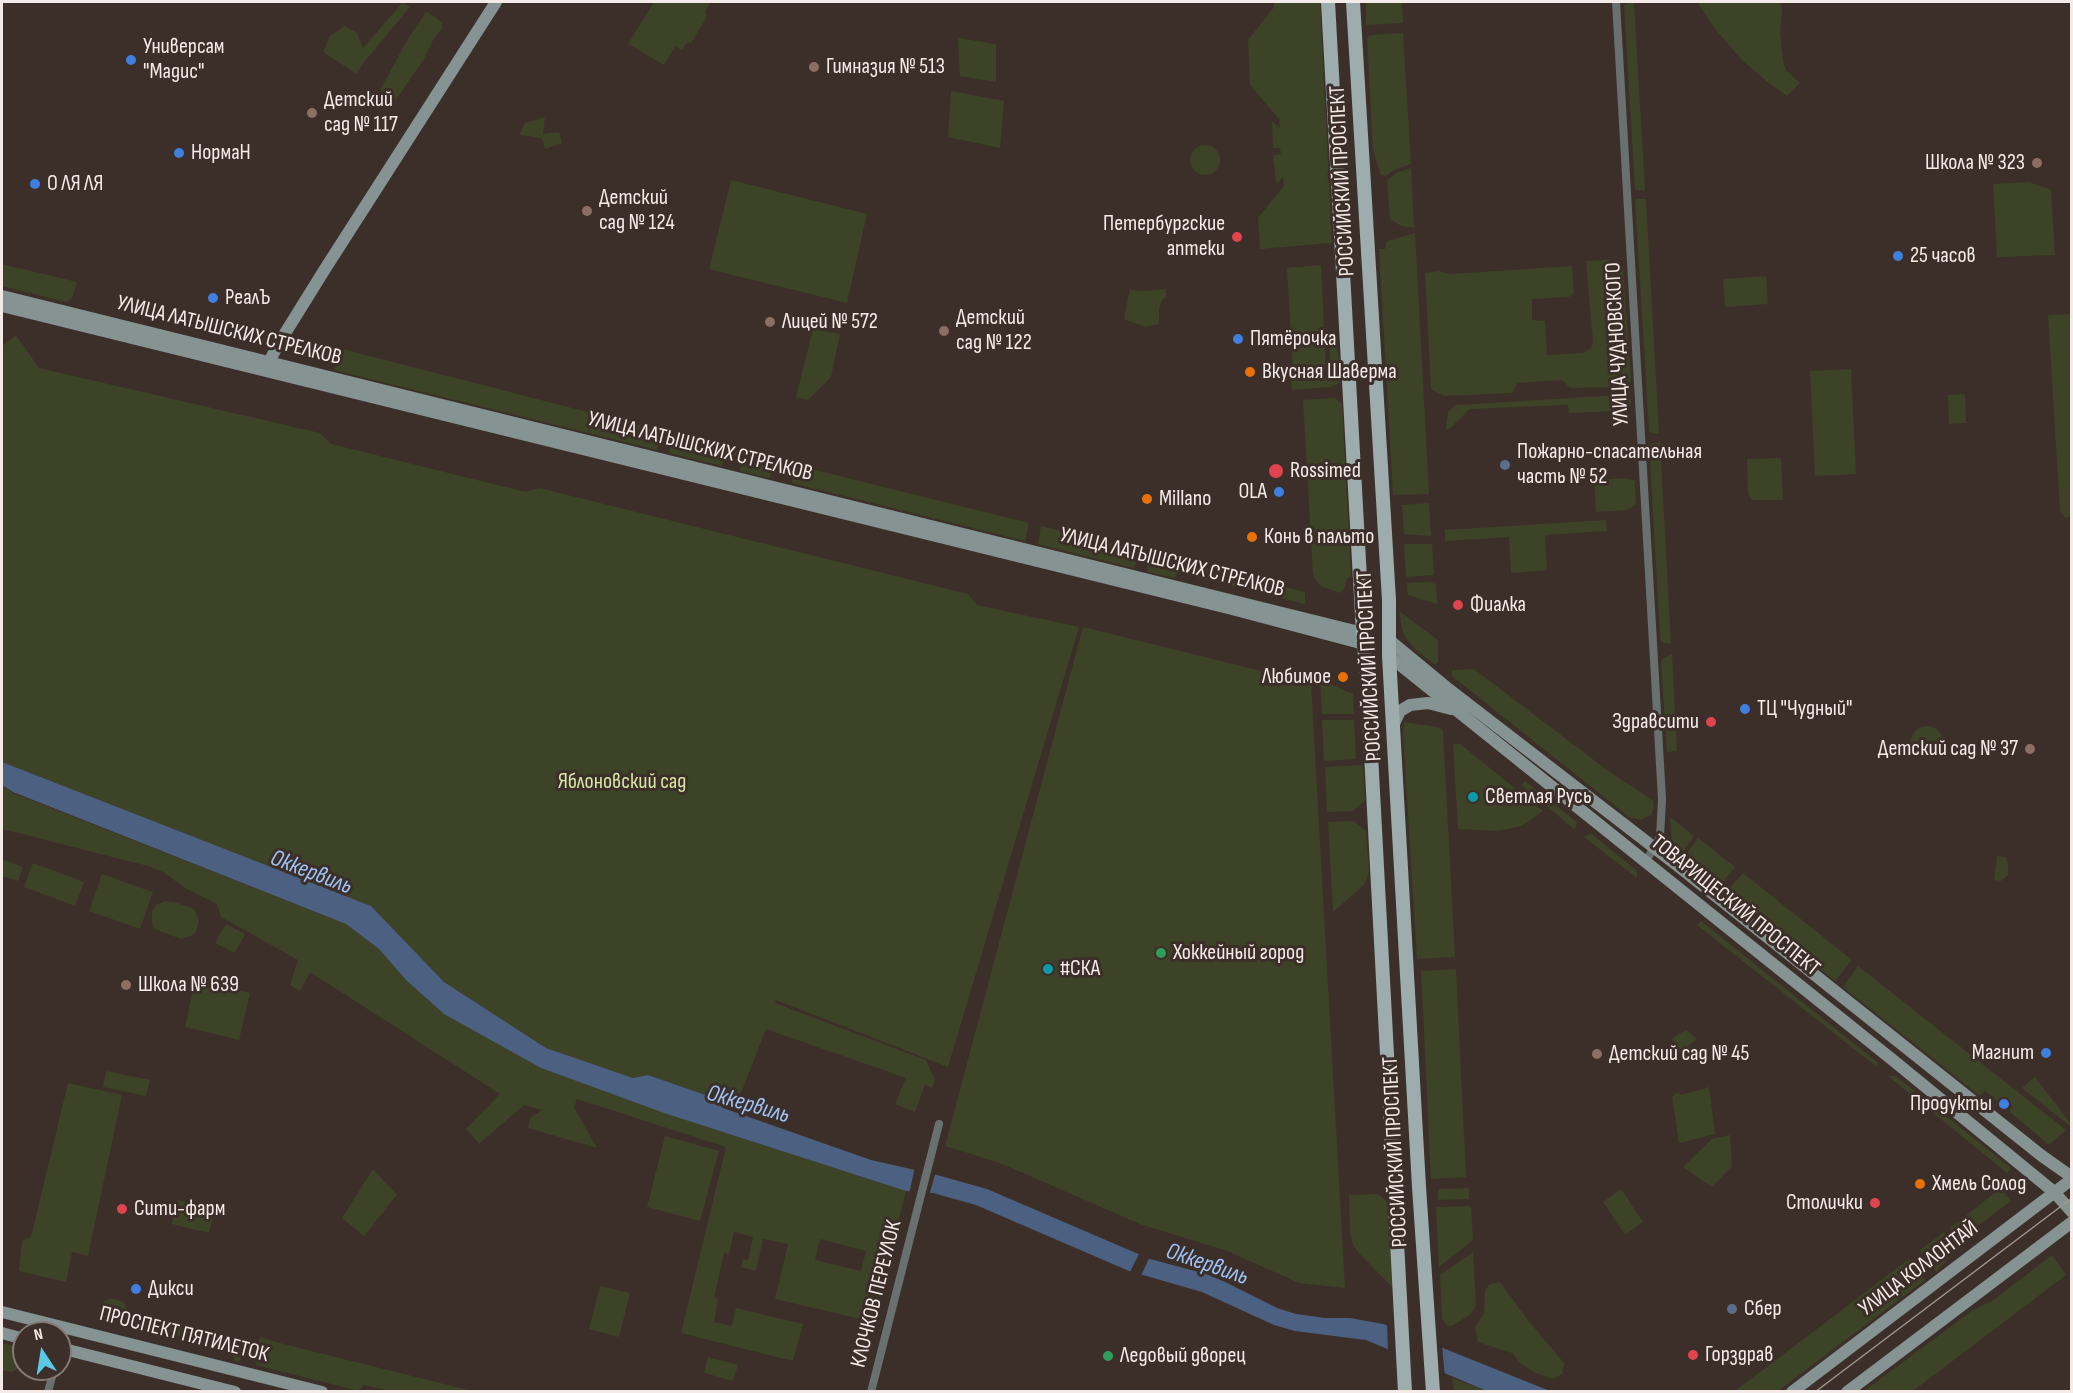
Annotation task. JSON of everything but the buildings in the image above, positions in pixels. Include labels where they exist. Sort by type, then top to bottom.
[{"type":"main road","name":"РОССИЙСКИЙ ПРОСПЕКТ","points":[[1328,2],[1405,1392]]},
{"type":"main road","name":"РОССИЙСКИЙ ПРОСПЕКТ","points":[[1353,2],[1389,600],[1389,656],[1428,1329],[1435,1389]]},
{"type":"main road","name":"УЛИЦА ЛАТЫШСКИХ СТРЕЛКОВ","points":[[1363,638],[1389,640]]},
{"type":"main road","name":"ТОВАРИЩЕСКИЙ ПРОСПЕКТ","points":[[1363,638],[1389,656]]},
{"type":"street","points":[[268,367],[325,269],[496,2]]},
{"type":"street","name":"УЛИЦА ЧУДНОВСКОГО","points":[[1616,2],[1662,800],[1660,837],[1646,861]]},
{"type":"street","name":"УЛИЦА ЛАТЫШСКИХ СТРЕЛКОВ","points":[[2,296],[268,367]]},
{"type":"street","name":"УЛИЦА ЛАТЫШСКИХ СТРЕЛКОВ","points":[[2,306],[268,367],[1363,638]]},
{"type":"street","name":"ТОВАРИЩЕСКИЙ ПРОСПЕКТ","points":[[1389,640],[2072,1178]]},
{"type":"street","name":"ТОВАРИЩЕСКИЙ ПРОСПЕКТ","points":[[1389,656],[2054,1192],[2072,1212]]},
{"type":"street","points":[[1393,726],[1400,711],[1419,703],[1437,704],[1461,713]]},
{"type":"street","name":"КЛОЧКОВ ПЕРЕУЛОК","points":[[871,1392],[939,1124]]},
{"type":"street","name":"УЛИЦА КОЛЛОНТАЙ","points":[[1792,1392],[2072,1178]]},
{"type":"street","points":[[1847,1392],[2072,1222]]},
{"type":"street","name":"ПРОСПЕКТ ПЯТИЛЕТОК","points":[[2,1312],[39,1321]]},
{"type":"street","name":"ПРОСПЕКТ ПЯТИЛЕТОК","points":[[72,1329],[322,1392]]},
{"type":"street","name":"ПРОСПЕКТ ПЯТИЛЕТОК","points":[[72,1349],[235,1392]]},
{"type":"green space","points":[[403,2],[410,7],[361,66],[357,74],[323,52],[330,36],[345,26],[357,33],[363,48]]},
{"type":"green space","points":[[654,2],[711,2],[705,11],[707,17],[691,43],[686,44],[682,50],[675,46],[664,65],[628,44]]},
{"type":"green space","points":[[1274,2],[1320,2],[1332,243],[1260,249],[1258,218],[1284,186],[1283,177],[1276,184],[1273,155],[1281,154],[1280,148],[1273,148],[1272,121],[1280,128],[1279,119],[1250,85],[1248,40],[1274,7]]},
{"type":"green space","points":[[1366,2],[1402,2],[1403,23],[1366,25]]},
{"type":"green space","points":[[1781,2],[1780,32],[1783,61],[1786,70],[1800,83],[1787,96],[1742,60],[1714,28],[1698,3]]},
{"type":"green space","points":[[1634,3],[1645,190],[1635,190],[1624,6]]},
{"type":"green space","points":[[426,12],[442,23],[442,28],[395,101],[380,90],[409,37]]},
{"type":"green space","points":[[1403,33],[1411,164],[1394,170],[1386,176],[1381,175],[1373,151],[1367,39],[1369,35]]},
{"type":"green space","points":[[958,38],[996,44],[996,82],[960,76]]},
{"type":"green space","points":[[951,91],[1004,101],[1000,148],[948,137]]},
{"type":"green space","points":[[545,117],[543,134],[559,132],[562,143],[545,149],[542,138],[519,135],[525,123]]},
{"type":"green space","points":[[1205,145],[1216,149],[1220,160],[1216,171],[1205,175],[1194,171],[1190,160],[1194,149]]},
{"type":"green space","points":[[1411,168],[1414,228],[1401,226],[1390,219],[1387,180],[1396,173]]},
{"type":"green space","points":[[731,180],[867,214],[847,303],[709,269]]},
{"type":"green space","points":[[2029,182],[2051,190],[2055,255],[1997,257],[1993,184]]},
{"type":"green space","points":[[1635,199],[1646,199],[1659,434],[1649,432]]},
{"type":"green space","points":[[1415,233],[1429,494],[1393,495],[1379,249],[1385,249],[1387,241]]},
{"type":"green space","points":[[1609,260],[1623,268],[1631,381],[1621,387],[1570,388],[1562,380],[1517,383],[1512,393],[1444,396],[1431,389],[1425,273],[1438,271],[1451,274],[1572,266],[1574,293],[1569,297],[1532,299],[1532,320],[1545,321],[1547,355],[1584,353],[1591,348],[1593,341],[1586,261]]},
{"type":"green space","points":[[2,264],[77,282],[72,298],[66,302],[2,286]]},
{"type":"green space","points":[[1321,265],[1326,370],[1293,372],[1287,268]]},
{"type":"green space","points":[[1766,276],[1768,304],[1725,307],[1723,279]]},
{"type":"green space","points":[[1130,289],[1140,291],[1166,289],[1166,297],[1159,308],[1159,324],[1146,327],[1124,319]]},
{"type":"green space","points":[[2071,314],[2072,516],[2065,518],[2060,511],[2048,315]]},
{"type":"green space","points":[[813,329],[840,334],[831,377],[808,400],[796,397]]},
{"type":"green space","points":[[1333,333],[1339,358],[1341,382],[1331,387],[1292,390],[1291,379],[1331,377],[1329,334]]},
{"type":"green space","name":"Яблоновский сад","points":[[16,335],[39,368],[320,433],[331,444],[526,492],[539,488],[968,594],[977,605],[1079,627],[948,1067],[776,1000],[775,1003],[926,1060],[935,1080],[932,1088],[925,1085],[915,1112],[895,1104],[906,1078],[766,1029],[736,1106],[648,1075],[633,1078],[546,1048],[444,982],[371,906],[2,762],[2,346]]},
{"type":"green space","points":[[339,348],[661,431],[657,450],[334,370]]},
{"type":"green space","points":[[1851,369],[1856,474],[1815,476],[1810,371]]},
{"type":"green space","points":[[1965,394],[1966,423],[1949,424],[1948,395]]},
{"type":"green space","points":[[1620,395],[1631,399],[1631,405],[1621,411],[1569,413],[1568,405],[1470,409],[1446,430],[1448,412],[1456,405]]},
{"type":"green space","points":[[1335,398],[1342,404],[1351,577],[1348,577],[1340,593],[1322,587],[1313,574],[1303,400]]},
{"type":"green space","points":[[673,433],[729,448],[722,466],[669,453]]},
{"type":"green space","points":[[1660,442],[1671,644],[1662,642],[1660,637],[1649,444]]},
{"type":"green space","points":[[733,448],[775,460],[770,478],[740,471],[742,463],[730,460]]},
{"type":"green space","points":[[1781,458],[1783,500],[1752,500],[1748,494],[1747,459]]},
{"type":"green space","points":[[795,465],[1029,523],[1025,541],[792,483]]},
{"type":"green space","points":[[1626,478],[1635,481],[1636,505],[1626,510],[1596,512],[1594,480]]},
{"type":"green space","points":[[1429,503],[1431,536],[1404,534],[1402,505]]},
{"type":"green space","points":[[1606,520],[1607,531],[1545,535],[1547,570],[1511,573],[1509,537],[1445,541],[1445,530]]},
{"type":"green space","points":[[1041,526],[1140,551],[1137,562],[1133,568],[1038,544]]},
{"type":"green space","points":[[1404,544],[1432,544],[1434,575],[1406,577]]},
{"type":"green space","points":[[1150,554],[1195,565],[1192,576],[1177,573],[1175,578],[1148,572],[1147,564]]},
{"type":"green space","points":[[1198,566],[1305,592],[1305,604],[1195,577]]},
{"type":"green space","points":[[1407,583],[1436,584],[1437,604],[1408,595]]},
{"type":"green space","points":[[1399,611],[1438,640],[1438,662],[1435,665],[1415,649],[1406,638]]},
{"type":"green space","name":"Хоккейный город","points":[[1083,627],[1311,683],[1345,1288],[1299,1283],[1227,1251],[1140,1224],[1000,1163],[945,1146]]},
{"type":"green space","points":[[1672,654],[1677,751],[1667,752],[1661,662],[1663,658]]},
{"type":"green space","points":[[1474,669],[1611,773],[1653,800],[1654,808],[1651,815],[1640,820],[1629,817],[1452,676],[1452,670]]},
{"type":"green space","points":[[1320,679],[1353,694],[1354,714],[1322,714]]},
{"type":"green space","points":[[1322,720],[1354,720],[1356,759],[1324,761]]},
{"type":"green space","points":[[1404,722],[1438,727],[1443,731],[1455,957],[1417,959]]},
{"type":"green space","points":[[1927,726],[1939,730],[1943,742],[1939,754],[1927,758],[1915,754],[1911,742],[1915,730]]},
{"type":"green space","points":[[1453,744],[1460,744],[1543,811],[1522,826],[1497,831],[1458,829]]},
{"type":"green space","points":[[1363,765],[1365,800],[1353,811],[1327,812],[1325,767]]},
{"type":"green space","points":[[1525,781],[1577,822],[1574,829],[1521,785]]},
{"type":"green space","points":[[2,785],[13,793],[346,924],[379,949],[406,980],[444,1014],[541,1068],[664,1113],[906,1191],[873,1322],[775,1299],[788,1244],[763,1239],[756,1271],[741,1267],[743,1259],[748,1260],[753,1237],[734,1232],[729,1254],[724,1253],[714,1298],[718,1299],[714,1322],[732,1326],[736,1308],[803,1324],[793,1361],[681,1333],[726,1147],[577,1099],[574,1107],[597,1148],[528,1128],[530,1118],[542,1110],[524,1105],[479,1144],[466,1129],[500,1094],[310,972],[300,991],[290,985],[298,960],[221,917],[217,904],[185,888],[163,872],[148,866],[2,829]],"holes":[[[820,1239],[866,1251],[861,1271],[815,1260]]]},
{"type":"green space","points":[[1670,817],[1694,836],[1680,857],[1672,842]]},
{"type":"green space","points":[[1354,821],[1366,831],[1369,872],[1364,885],[1333,912],[1328,822]]},
{"type":"green space","points":[[1591,833],[1637,871],[1637,878],[1584,837]]},
{"type":"green space","points":[[1698,838],[1735,867],[1721,884],[1715,886],[1682,860]]},
{"type":"green space","points":[[1997,856],[2006,857],[2008,865],[2008,875],[2001,881],[1994,880]]},
{"type":"green space","points":[[2,859],[23,867],[18,881],[2,876]]},
{"type":"green space","points":[[33,863],[84,882],[75,906],[24,887]]},
{"type":"green space","points":[[1743,873],[1852,960],[1835,981],[1725,893]]},
{"type":"green space","points":[[102,874],[153,892],[140,929],[89,911]]},
{"type":"green space","points":[[165,901],[194,909],[199,921],[196,932],[181,939],[155,929],[152,923],[152,911],[156,905]]},
{"type":"green space","points":[[1701,921],[1877,1062],[1878,1068],[1697,925]]},
{"type":"green space","points":[[226,924],[245,934],[235,953],[215,943]]},
{"type":"green space","points":[[1858,966],[2066,1130],[2049,1145],[2009,1111],[2013,1106],[2001,1097],[1997,1101],[1985,1091],[1980,1096],[1843,987]]},
{"type":"green space","points":[[1456,969],[1466,1177],[1431,1179],[1421,971]]},
{"type":"green space","points":[[195,981],[250,993],[239,1040],[185,1027]]},
{"type":"green space","points":[[1686,1030],[1697,1039],[1679,1053],[1672,1038]]},
{"type":"green space","points":[[106,1071],[150,1080],[146,1096],[103,1087]]},
{"type":"green space","points":[[1888,1076],[1896,1076],[2011,1168],[2007,1173]]},
{"type":"green space","points":[[2035,1077],[2071,1124],[2070,1126],[2022,1088]]},
{"type":"green space","points":[[68,1083],[122,1095],[88,1256],[72,1252],[66,1282],[19,1271],[22,1241],[31,1237]]},
{"type":"green space","points":[[1709,1087],[1715,1134],[1679,1143],[1672,1097],[1678,1092],[1681,1095]]},
{"type":"green space","points":[[1730,1135],[1732,1166],[1712,1187],[1683,1167],[1712,1139]]},
{"type":"green space","points":[[665,1136],[719,1151],[700,1221],[647,1207]]},
{"type":"green space","points":[[373,1169],[397,1195],[364,1236],[342,1218]]},
{"type":"green space","points":[[1469,1188],[1469,1199],[1438,1200],[1438,1189]]},
{"type":"green space","points":[[2001,1188],[2011,1201],[1959,1240],[1950,1228]]},
{"type":"green space","points":[[1621,1189],[1643,1222],[1625,1235],[1603,1202]]},
{"type":"green space","points":[[1378,1194],[1386,1201],[1388,1207],[1392,1287],[1358,1252],[1350,1234],[1349,1195]]},
{"type":"green space","points":[[177,1200],[215,1208],[209,1233],[172,1224]]},
{"type":"green space","points":[[1471,1206],[1473,1240],[1439,1267],[1436,1207]]},
{"type":"green space","points":[[1944,1232],[1957,1248],[1936,1272],[1920,1250]]},
{"type":"green space","points":[[1473,1252],[1476,1305],[1471,1314],[1451,1326],[1447,1325],[1442,1319],[1440,1275]]},
{"type":"green space","points":[[2052,1255],[2066,1275],[1913,1391],[1864,1391],[1973,1310],[1992,1301]]},
{"type":"green space","points":[[1909,1259],[1925,1280],[1778,1391],[1735,1391]]},
{"type":"green space","points":[[1500,1282],[1564,1363],[1562,1374],[1553,1379],[1536,1373],[1521,1364],[1512,1353],[1478,1342],[1475,1327],[1484,1313],[1485,1290],[1490,1284]]},
{"type":"green space","points":[[600,1286],[630,1293],[619,1337],[589,1329]]},
{"type":"green space","points":[[111,1298],[124,1302],[133,1316],[241,1343],[244,1345],[245,1353],[239,1362],[235,1361],[234,1350],[104,1318],[102,1305],[104,1301]]},
{"type":"green space","points":[[260,1337],[472,1391],[391,1391],[364,1385],[359,1390],[355,1390],[256,1365],[255,1356]]},
{"type":"green space","points":[[2,1343],[12,1346],[12,1372],[2,1370]]},
{"type":"green space","points":[[708,1357],[738,1365],[733,1381],[704,1373]]},
{"type":"green space","points":[[1452,1378],[1487,1391],[1454,1391]]},
{"type":"water","points":[[2,762],[371,906],[444,982],[546,1048],[633,1078],[648,1075],[711,1097],[723,1108],[871,1160],[987,1189],[1150,1259],[1206,1274],[1277,1308],[1296,1314],[1325,1318],[1350,1318],[1383,1324],[1550,1391],[1487,1391],[1366,1340],[1295,1331],[1274,1325],[1202,1292],[1129,1271],[976,1205],[933,1193],[906,1191],[664,1113],[541,1068],[444,1014],[406,980],[379,949],[346,924],[13,792],[2,785]]},
{"type":"pier","points":[[915,1167],[936,1171],[929,1196],[909,1194]]},
{"type":"pier","points":[[1140,1252],[1150,1256],[1140,1278],[1129,1274]]},
{"type":"pier","points":[[1387,1322],[1442,1345],[1445,1378],[1388,1352]]},
{"type":"tram line","points":[[1815,1392],[2072,1198]]},
{"type":"place","name":"Универсам \"Мадис\"","points":[[131,60]]},
{"type":"place","name":"Гимназия № 513","points":[[814,67]]},
{"type":"place","name":"Детский сад № 117","points":[[312,113]]},
{"type":"place","name":"НормаН","points":[[179,153]]},
{"type":"place","name":"Школа № 323","points":[[2037,163]]},
{"type":"place","name":"О ЛЯ ЛЯ","points":[[35,184]]},
{"type":"place","name":"Детский сад № 124","points":[[587,211]]},
{"type":"place","name":"Петербургские аптеки","points":[[1237,237]]},
{"type":"place","name":"25 часов","points":[[1898,256]]},
{"type":"place","name":"РеалЪ","points":[[213,298]]},
{"type":"place","name":"Лицей № 572","points":[[770,322]]},
{"type":"place","name":"Детский сад № 122","points":[[944,331]]},
{"type":"place","name":"Пятёрочка","points":[[1238,339]]},
{"type":"place","name":"Вкусная Шаверма","points":[[1250,372]]},
{"type":"place","name":"Пожарно-спасательная часть № 52","points":[[1505,465]]},
{"type":"place","name":"Rossimed","points":[[1276,471]]},
{"type":"place","name":"OLA","points":[[1279,492]]},
{"type":"place","name":"Millano","points":[[1147,499]]},
{"type":"place","name":"Конь в пальто","points":[[1252,537]]},
{"type":"place","name":"Фиалка","points":[[1458,605]]},
{"type":"place","name":"Любимое","points":[[1343,677]]},
{"type":"place","name":"ТЦ \"Чудный\"","points":[[1745,709]]},
{"type":"place","name":"Здравсити","points":[[1711,722]]},
{"type":"place","name":"Детский сад № 37","points":[[2030,749]]},
{"type":"place","name":"Светлая Русь","points":[[1473,797]]},
{"type":"place","name":"Хоккейный город","points":[[1161,953]]},
{"type":"place","name":"#СКА","points":[[1048,969]]},
{"type":"place","name":"Школа № 639","points":[[126,985]]},
{"type":"place","name":"Магнит","points":[[2046,1053]]},
{"type":"place","name":"Детский сад № 45","points":[[1597,1054]]},
{"type":"place","name":"Продукты","points":[[2004,1104]]},
{"type":"place","name":"Хмель Солод","points":[[1920,1184]]},
{"type":"place","name":"Столички","points":[[1875,1203]]},
{"type":"place","name":"Сити-фарм","points":[[122,1209]]},
{"type":"place","name":"Дикси","points":[[136,1289]]},
{"type":"place","name":"Сбер","points":[[1732,1309]]},
{"type":"place","name":"Горздрав","points":[[1693,1355]]},
{"type":"place","name":"Ледовый дворец","points":[[1108,1356]]},
{"type":"water label","name":"Оккервиль","points":[[311,873]]},
{"type":"water label","name":"Оккервиль","points":[[748,1105]]},
{"type":"water label","name":"Оккервиль","points":[[1207,1265]]}]
